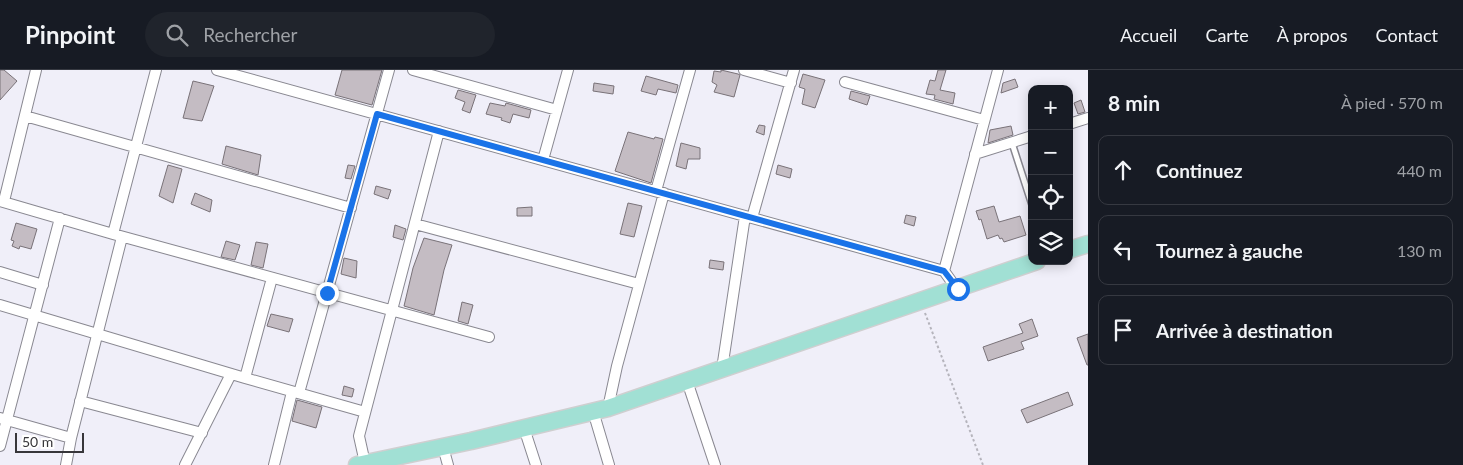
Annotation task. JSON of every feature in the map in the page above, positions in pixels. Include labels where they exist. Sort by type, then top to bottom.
[{"type":"main road","points":[[1073,249],[1088,244]]},
{"type":"main road","points":[[367,464],[601,409],[1028,264]]},
{"type":"street","points":[[36,70],[2,201],[117,236],[489,337]]},
{"type":"street","points":[[66,465],[97,334],[136,147],[156,70]]},
{"type":"street","points":[[217,70],[944,271],[958,289]]},
{"type":"street","points":[[274,465],[327,293],[389,70]]},
{"type":"street","points":[[413,70],[557,110]]},
{"type":"street","points":[[543,160],[568,70]]},
{"type":"street","points":[[609,465],[601,409],[617,366],[639,284],[690,70]]},
{"type":"street","points":[[744,70],[790,83]]},
{"type":"street","points":[[722,369],[749,217],[794,70]]},
{"type":"street","points":[[944,271],[998,70]]},
{"type":"street","points":[[845,82],[984,120]]},
{"type":"street","points":[[25,116],[351,208]]},
{"type":"street","points":[[1073,123],[1088,118]]},
{"type":"street","points":[[367,464],[359,436],[439,131]]},
{"type":"street","points":[[976,154],[1028,137]]},
{"type":"street","points":[[0,446],[4,419],[35,316],[60,218]]},
{"type":"street","points":[[415,224],[639,284]]},
{"type":"street","points":[[0,272],[43,285]]},
{"type":"street","points":[[245,378],[272,278]]},
{"type":"street","points":[[0,305],[365,412]]},
{"type":"street","points":[[185,465],[231,374]]},
{"type":"street","points":[[687,381],[715,465]]},
{"type":"street","points":[[80,401],[202,433]]},
{"type":"street","points":[[4,419],[71,438]]},
{"type":"street","points":[[524,428],[536,465]]},
{"type":"street","points":[[443,447],[448,465]]},
{"type":"lane","points":[[1012,142],[1028,192]]},
{"type":"path","points":[[921,301],[983,465]]},
{"type":"building","points":[[0,70],[4,70],[17,81],[0,100]]},
{"type":"building","points":[[342,70],[382,70],[372,105],[335,95]]},
{"type":"building","points":[[721,70],[740,75],[734,97],[714,92],[717,85],[712,82],[714,71],[721,72]]},
{"type":"building","points":[[938,70],[946,70],[940,90],[955,93],[953,104],[934,99],[935,95],[926,94],[930,80],[935,81]]},
{"type":"building","points":[[803,74],[825,80],[815,108],[802,104],[805,89],[799,87]]},
{"type":"building","points":[[646,76],[678,85],[676,93],[658,89],[656,95],[641,91]]},
{"type":"building","points":[[1015,79],[1018,87],[1001,93],[1003,83]]},
{"type":"building","points":[[193,81],[214,86],[202,121],[183,118]]},
{"type":"building","points":[[594,83],[614,86],[613,94],[593,91]]},
{"type":"building","points":[[458,90],[476,95],[470,113],[462,110],[465,102],[455,98]]},
{"type":"building","points":[[851,91],[870,96],[867,105],[849,99]]},
{"type":"building","points":[[1081,100],[1085,112],[1078,114],[1074,103]]},
{"type":"building","points":[[490,103],[505,106],[506,103],[531,110],[529,118],[513,114],[510,123],[501,120],[502,118],[486,114]]},
{"type":"building","points":[[759,125],[765,126],[764,135],[756,132]]},
{"type":"building","points":[[1011,126],[1013,135],[988,143],[990,130]]},
{"type":"building","points":[[628,132],[654,139],[655,137],[663,139],[651,183],[615,171]]},
{"type":"building","points":[[681,143],[700,148],[700,159],[688,159],[686,169],[676,166]]},
{"type":"building","points":[[226,146],[261,155],[258,175],[222,164]]},
{"type":"building","points":[[168,165],[182,169],[173,203],[159,196]]},
{"type":"building","points":[[348,165],[355,166],[351,179],[345,178]]},
{"type":"building","points":[[778,165],[792,169],[790,178],[776,174]]},
{"type":"building","points":[[376,186],[391,190],[388,199],[374,194]]},
{"type":"building","points":[[195,193],[212,200],[210,212],[191,204]]},
{"type":"building","points":[[628,203],[642,206],[634,237],[620,234]]},
{"type":"building","points":[[994,206],[999,222],[1020,216],[1026,235],[1004,242],[998,235],[987,239],[981,219],[979,220],[976,211]]},
{"type":"building","points":[[532,207],[532,216],[517,216],[517,208]]},
{"type":"building","points":[[906,215],[916,217],[914,226],[904,223]]},
{"type":"building","points":[[16,223],[37,229],[31,249],[20,246],[19,249],[12,246],[14,241],[11,240]]},
{"type":"building","points":[[395,225],[406,229],[403,240],[393,237]]},
{"type":"building","points":[[424,238],[452,245],[444,270],[434,315],[404,306],[413,268]]},
{"type":"building","points":[[226,241],[240,245],[235,260],[221,257]]},
{"type":"building","points":[[256,242],[268,244],[263,268],[251,265]]},
{"type":"building","points":[[344,258],[357,261],[356,278],[341,274]]},
{"type":"building","points":[[710,260],[724,262],[723,270],[709,268]]},
{"type":"building","points":[[462,302],[473,305],[468,324],[458,321]]},
{"type":"building","points":[[271,314],[293,319],[289,332],[267,326]]},
{"type":"building","points":[[1032,319],[1038,336],[1021,342],[1024,349],[988,361],[983,347],[1023,333],[1019,324]]},
{"type":"building","points":[[1088,334],[1088,365],[1087,365],[1077,338]]},
{"type":"building","points":[[344,386],[354,389],[352,397],[342,395]]},
{"type":"building","points":[[1068,392],[1073,405],[1027,423],[1021,410]]},
{"type":"building","points":[[297,400],[322,407],[316,428],[292,421]]},
{"type":"route","points":[[327,293],[377,114],[944,271],[958,289]]}]
